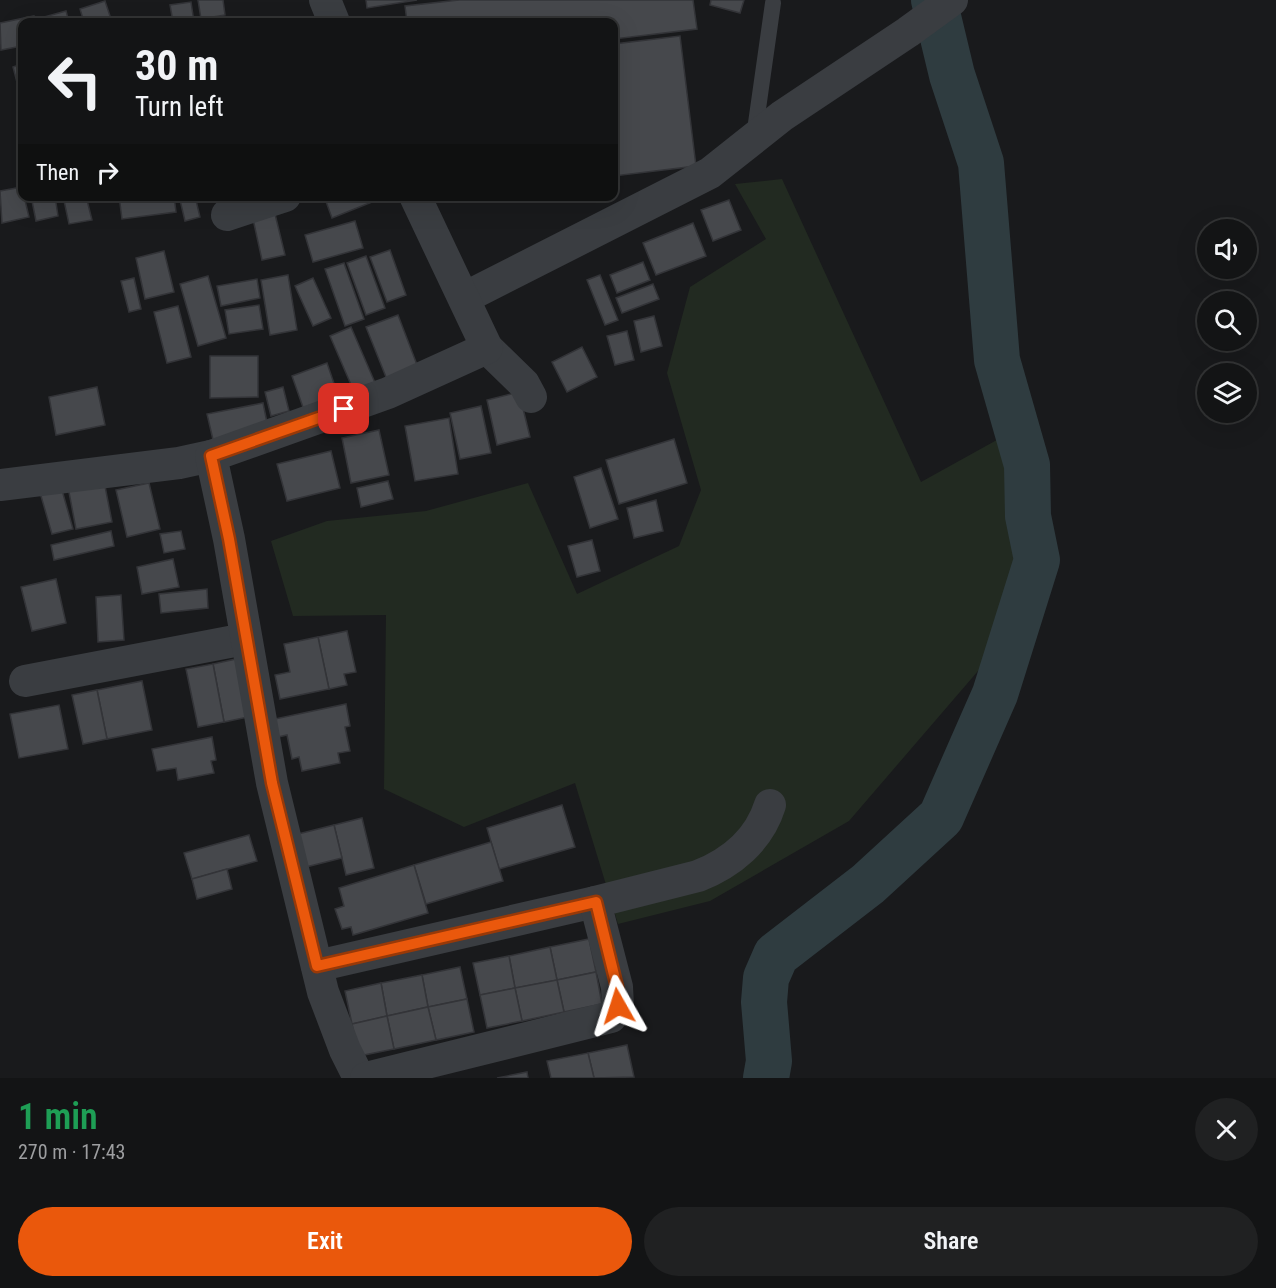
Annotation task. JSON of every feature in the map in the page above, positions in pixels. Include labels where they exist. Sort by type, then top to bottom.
[{"type":"street","points":[[325,0],[332,18]]},
{"type":"street","points":[[464,298],[710,173],[782,116],[908,33],[952,0]]},
{"type":"street","points":[[227,215],[270,201]]},
{"type":"street","points":[[417,201],[487,348],[524,384],[531,397]]},
{"type":"street","points":[[0,486],[179,464],[211,456],[388,393],[487,348]]},
{"type":"street","points":[[211,456],[229,539],[272,783],[327,1001],[345,1050],[359,1078]]},
{"type":"street","points":[[25,681],[246,639]]},
{"type":"street","points":[[317,966],[596,902],[698,876],[714,869],[743,849],[763,824],[770,805]]},
{"type":"street","points":[[366,1078],[611,1017],[618,1006],[617,987],[596,902]]},
{"type":"lane","points":[[754,140],[773,3]]},
{"type":"shaded area","points":[[782,179],[921,482],[1031,421],[1045,593],[849,821],[710,901],[618,924],[575,783],[464,827],[384,789],[386,615],[293,616],[271,541],[327,521],[426,511],[528,483],[577,594],[679,546],[701,490],[667,373],[690,287],[766,239],[735,184]]},
{"type":"building","points":[[198,0],[223,0],[225,15],[201,18]]},
{"type":"building","points":[[366,0],[417,0],[367,8]]},
{"type":"building","points":[[459,0],[693,0],[697,29],[618,39],[618,18],[406,18],[405,6]]},
{"type":"building","points":[[711,0],[744,0],[740,13],[710,5]]},
{"type":"building","points":[[105,1],[111,18],[83,18],[80,9]]},
{"type":"building","points":[[191,2],[193,18],[172,18],[170,5]]},
{"type":"building","points":[[66,11],[68,18],[41,18]]},
{"type":"building","points":[[18,19],[18,47],[1,50],[0,23]]},
{"type":"building","points":[[680,36],[696,166],[618,176],[618,44]]},
{"type":"building","points":[[18,65],[18,86],[13,67]]},
{"type":"building","points":[[18,188],[18,201],[25,201],[29,217],[2,223],[0,191]]},
{"type":"building","points":[[729,200],[741,230],[713,241],[701,210]]},
{"type":"building","points":[[32,201],[56,201],[58,216],[36,221]]},
{"type":"building","points":[[64,201],[87,201],[92,220],[69,224]]},
{"type":"building","points":[[120,201],[175,201],[176,212],[122,219]]},
{"type":"building","points":[[180,201],[196,201],[200,217],[185,221]]},
{"type":"building","points":[[326,201],[374,201],[332,218]]},
{"type":"building","points":[[275,214],[285,255],[262,260],[253,219]]},
{"type":"building","points":[[355,221],[363,248],[313,262],[305,235]]},
{"type":"building","points":[[693,223],[706,256],[656,275],[643,243]]},
{"type":"building","points":[[390,250],[406,295],[387,302],[370,257]]},
{"type":"building","points":[[164,251],[174,292],[145,299],[136,258]]},
{"type":"building","points":[[366,256],[385,308],[366,315],[347,263]]},
{"type":"building","points":[[643,262],[650,280],[617,293],[610,275]]},
{"type":"building","points":[[344,263],[364,319],[345,326],[325,269]]},
{"type":"building","points":[[288,275],[297,330],[270,335],[261,280]]},
{"type":"building","points":[[600,275],[618,320],[605,325],[587,280]]},
{"type":"building","points":[[208,276],[226,338],[198,346],[180,284]]},
{"type":"building","points":[[134,278],[141,309],[129,312],[121,281]]},
{"type":"building","points":[[313,278],[331,318],[313,326],[295,286]]},
{"type":"building","points":[[257,279],[260,298],[221,306],[217,286]]},
{"type":"building","points":[[653,284],[659,299],[622,313],[616,298]]},
{"type":"building","points":[[259,305],[263,329],[229,334],[225,310]]},
{"type":"building","points":[[178,306],[191,357],[167,363],[154,312]]},
{"type":"building","points":[[398,315],[419,370],[388,382],[366,327]]},
{"type":"building","points":[[654,316],[662,346],[641,352],[634,321]]},
{"type":"building","points":[[351,327],[376,385],[355,394],[330,336]]},
{"type":"building","points":[[627,331],[634,360],[615,365],[607,336]]},
{"type":"building","points":[[582,347],[597,377],[567,392],[552,362]]},
{"type":"building","points":[[210,356],[258,356],[258,397],[210,398]]},
{"type":"building","points":[[327,363],[340,401],[305,413],[292,376]]},
{"type":"building","points":[[97,387],[105,425],[56,435],[49,397]]},
{"type":"building","points":[[283,387],[289,411],[271,416],[265,392]]},
{"type":"building","points":[[519,392],[530,437],[497,445],[487,400]]},
{"type":"building","points":[[263,403],[269,432],[214,444],[207,414]]},
{"type":"building","points":[[481,406],[491,453],[460,459],[450,413]]},
{"type":"building","points":[[449,418],[458,474],[415,481],[405,426]]},
{"type":"building","points":[[379,430],[389,475],[351,483],[342,438]]},
{"type":"building","points":[[674,439],[687,483],[619,504],[606,460]]},
{"type":"building","points":[[331,451],[340,488],[287,501],[277,464]]},
{"type":"building","points":[[601,468],[618,519],[590,528],[574,477]]},
{"type":"building","points":[[104,481],[112,522],[76,529],[68,487]]},
{"type":"building","points":[[388,481],[393,499],[361,507],[357,488]]},
{"type":"building","points":[[60,483],[73,529],[52,534],[39,489]]},
{"type":"building","points":[[149,483],[160,529],[127,537],[116,490]]},
{"type":"building","points":[[656,500],[663,531],[634,538],[627,508]]},
{"type":"building","points":[[111,531],[114,546],[54,560],[51,545]]},
{"type":"building","points":[[181,531],[185,549],[164,553],[160,534]]},
{"type":"building","points":[[592,540],[600,571],[577,577],[568,546]]},
{"type":"building","points":[[173,559],[179,587],[142,594],[137,567]]},
{"type":"building","points":[[56,579],[66,623],[32,631],[21,587]]},
{"type":"building","points":[[207,589],[208,608],[161,613],[159,594]]},
{"type":"building","points":[[121,595],[124,640],[98,642],[96,597]]},
{"type":"building","points":[[347,631],[356,672],[344,674],[347,685],[329,689],[318,637]]},
{"type":"building","points":[[318,637],[329,689],[280,699],[275,675],[290,672],[284,644]]},
{"type":"building","points":[[236,659],[248,717],[224,722],[213,664]]},
{"type":"building","points":[[213,664],[224,722],[198,727],[186,669]]},
{"type":"building","points":[[142,681],[152,730],[107,739],[97,690]]},
{"type":"building","points":[[97,690],[107,739],[83,744],[72,695]]},
{"type":"building","points":[[346,704],[350,726],[345,727],[350,751],[338,753],[340,763],[302,771],[299,757],[292,759],[287,735],[274,738],[270,720]]},
{"type":"building","points":[[59,705],[68,749],[19,758],[10,714]]},
{"type":"building","points":[[212,737],[216,760],[211,761],[214,773],[178,780],[176,768],[157,771],[152,749]]},
{"type":"building","points":[[562,805],[575,847],[499,869],[487,828]]},
{"type":"building","points":[[362,818],[374,868],[346,875],[334,825]]},
{"type":"building","points":[[334,825],[342,858],[302,868],[294,835]]},
{"type":"building","points":[[249,835],[257,861],[192,879],[184,853]]},
{"type":"building","points":[[491,842],[503,881],[426,904],[414,865]]},
{"type":"building","points":[[414,865],[428,913],[353,935],[351,927],[342,929],[335,909],[344,906],[339,888]]},
{"type":"building","points":[[227,869],[232,889],[197,899],[192,879]]},
{"type":"building","points":[[589,939],[596,972],[557,980],[550,947]]},
{"type":"building","points":[[550,947],[557,980],[515,988],[509,956]]},
{"type":"building","points":[[509,956],[515,988],[480,995],[473,963]]},
{"type":"building","points":[[460,967],[467,999],[428,1007],[422,975]]},
{"type":"building","points":[[596,972],[602,1004],[564,1012],[557,980]]},
{"type":"building","points":[[422,975],[428,1007],[387,1016],[381,983]]},
{"type":"building","points":[[557,980],[564,1012],[522,1021],[515,988]]},
{"type":"building","points":[[381,983],[387,1016],[352,1024],[345,991]]},
{"type":"building","points":[[515,988],[522,1021],[487,1028],[480,995]]},
{"type":"building","points":[[467,999],[474,1032],[436,1040],[428,1007]]},
{"type":"building","points":[[428,1007],[436,1040],[394,1049],[387,1016]]},
{"type":"building","points":[[387,1016],[394,1049],[359,1056],[352,1024]]},
{"type":"building","points":[[627,1045],[634,1077],[594,1078],[588,1053]]},
{"type":"building","points":[[588,1053],[594,1078],[551,1078],[547,1061]]},
{"type":"building","points":[[527,1072],[528,1078],[497,1078]]},
{"type":"waterway","points":[[766,1078],[769,1061],[764,1002],[766,978],[776,955],[868,884],[941,817],[995,694],[1037,560],[1028,516],[1027,465],[997,360],[981,163],[952,75],[934,0]]},
{"type":"route","points":[[344,409],[211,456],[229,539],[272,783],[317,966],[596,902],[617,987],[618,1006]]}]
